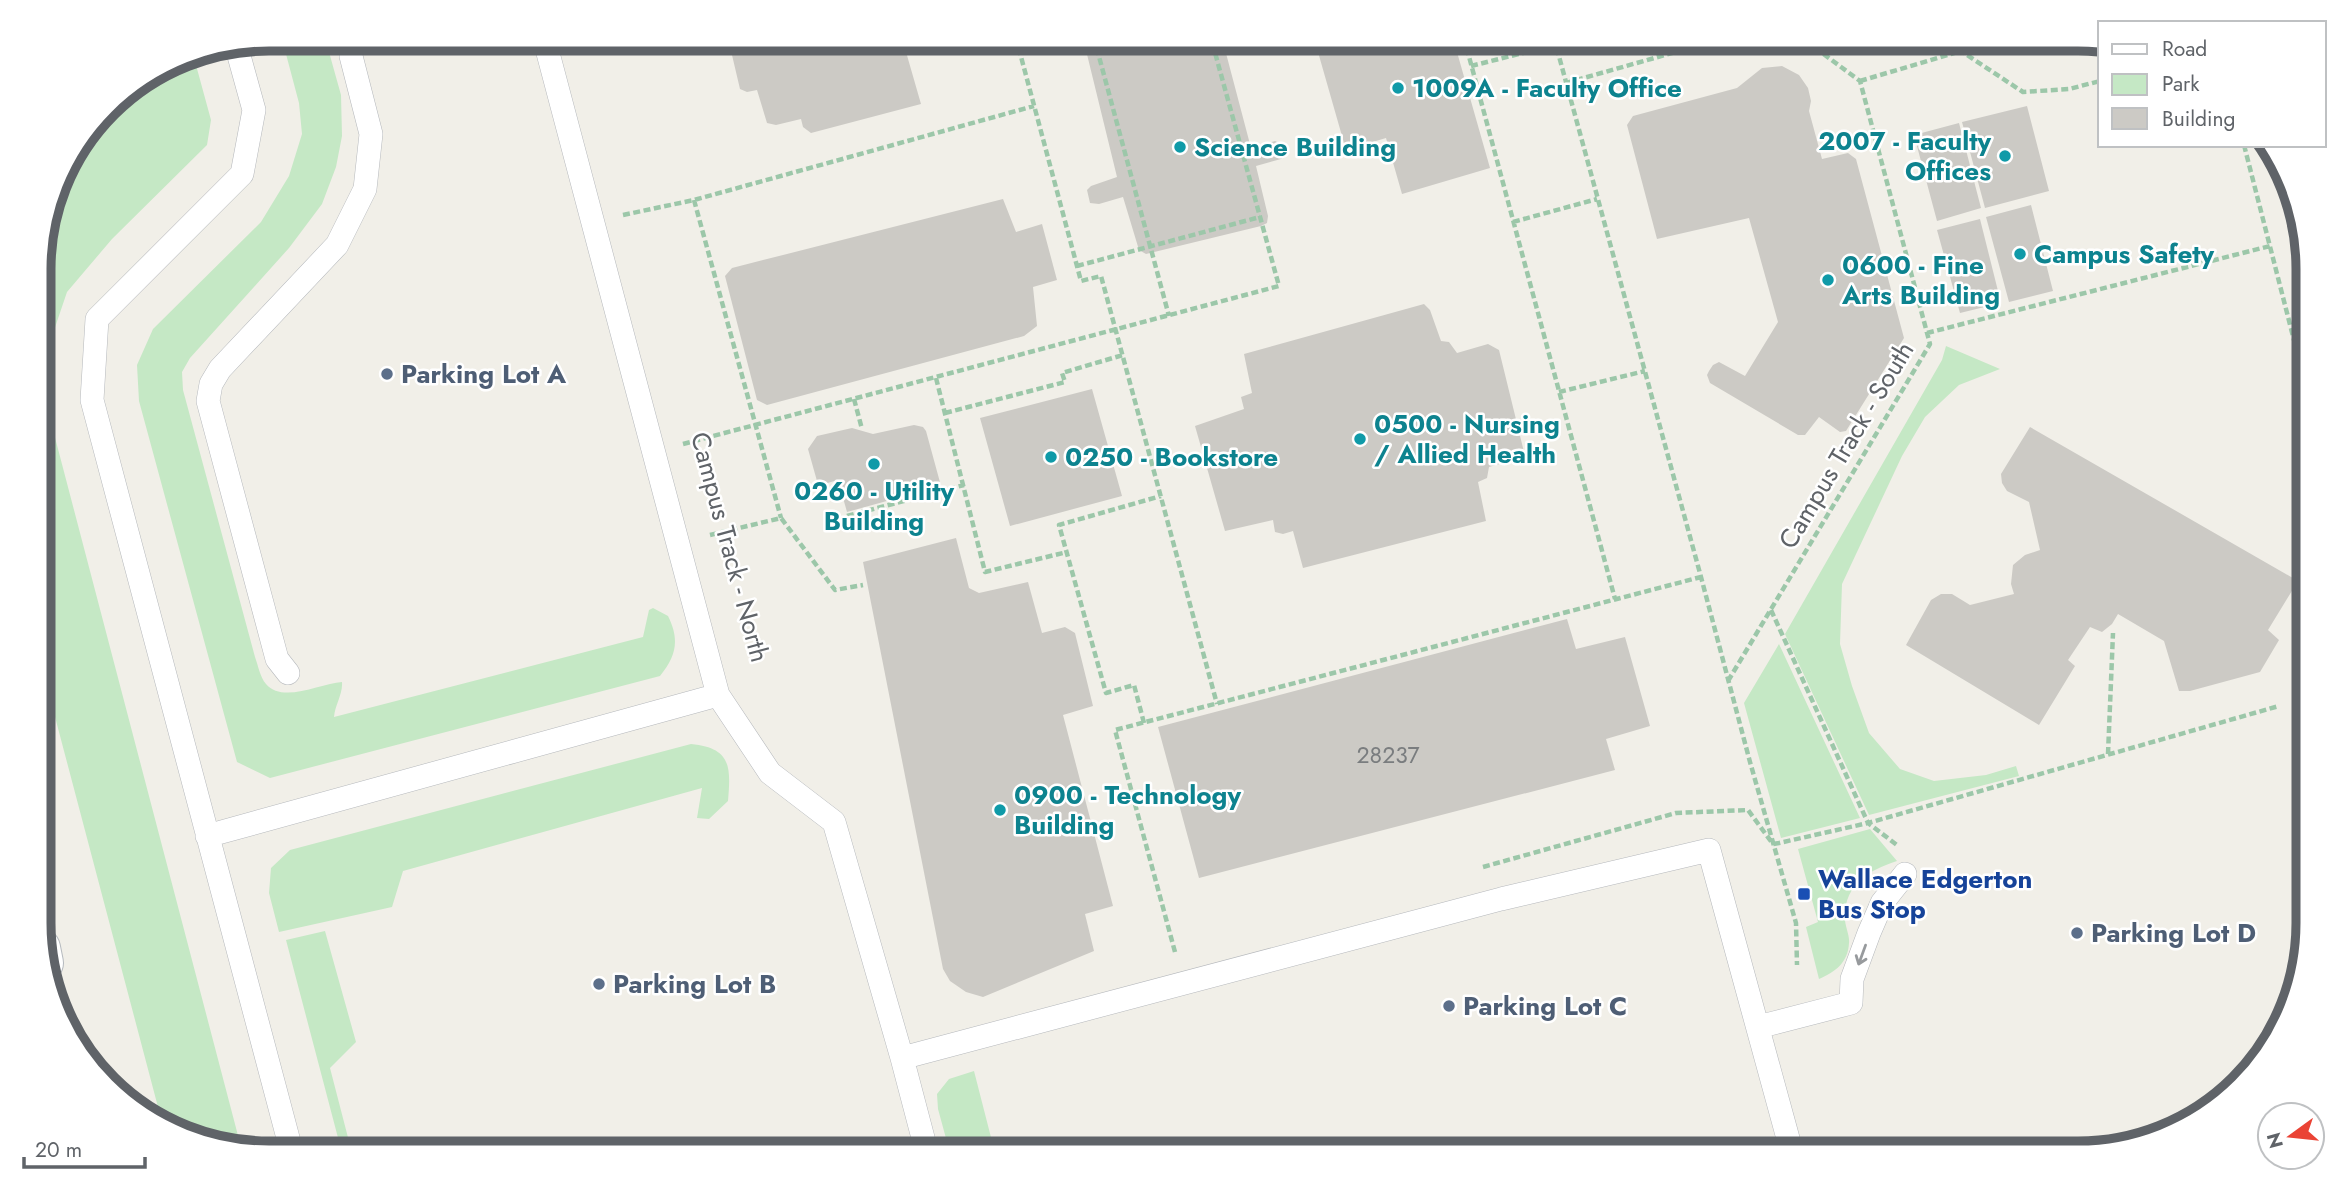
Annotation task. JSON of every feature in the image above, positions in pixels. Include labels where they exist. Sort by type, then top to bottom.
[{"type":"lane","points":[[288,673],[277,659],[208,401],[211,384],[220,369],[337,245],[365,189],[371,134],[352,51]]},
{"type":"lane","points":[[547,51],[718,695],[770,773],[834,822],[924,1141]]},
{"type":"lane","points":[[238,53],[254,110],[242,174],[97,319],[92,400],[289,1141]]},
{"type":"lane","points":[[207,836],[718,695]]},
{"type":"lane","points":[[902,1058],[1501,899],[1709,850],[1789,1141]]},
{"type":"lane","points":[[1758,1027],[1851,1003],[1852,979],[1882,903],[1905,863]]},
{"type":"path","points":[[1019,51],[1081,281],[1101,276],[1217,704]]},
{"type":"path","points":[[1098,51],[1170,316]]},
{"type":"path","points":[[754,425],[1279,286],[1215,51]]},
{"type":"path","points":[[1467,51],[1615,599]]},
{"type":"path","points":[[1471,66],[1531,51]]},
{"type":"path","points":[[1557,51],[1796,923],[1797,964]]},
{"type":"path","points":[[1566,83],[1679,51]]},
{"type":"path","points":[[1820,51],[1860,81],[1961,51],[2023,92],[2069,89],[2098,82]]},
{"type":"path","name":"Campus Track - South","points":[[1728,681],[1930,344],[1860,81]]},
{"type":"path","points":[[623,225],[621,216],[694,200],[1034,106]]},
{"type":"path","points":[[2245,147],[2296,348]]},
{"type":"path","points":[[1513,222],[1597,199]]},
{"type":"path","points":[[694,200],[781,518],[835,590],[863,585]]},
{"type":"path","points":[[1077,266],[1260,217]]},
{"type":"path","points":[[1927,333],[2270,246]]},
{"type":"path","points":[[945,413],[1065,382],[1062,373],[1123,355]]},
{"type":"path","points":[[1559,392],[1645,371]]},
{"type":"path","points":[[936,378],[985,572],[1067,552]]},
{"type":"path","points":[[854,399],[862,429]]},
{"type":"path","name":"Campus Track - North","points":[[685,457],[682,444],[754,425]]},
{"type":"path","points":[[847,516],[964,485]]},
{"type":"path","points":[[1144,723],[1134,685],[1106,693],[1059,525],[1161,496]]},
{"type":"path","points":[[706,536],[781,518]]},
{"type":"path","points":[[1175,953],[1115,730],[1701,577]]},
{"type":"path","points":[[1771,610],[1868,823],[1905,863]]},
{"type":"path","points":[[2108,754],[2113,633]]},
{"type":"green space","points":[[285,51],[329,51],[341,95],[342,136],[336,167],[322,204],[289,248],[190,358],[182,372],[183,390],[255,657],[264,681],[273,690],[282,692],[302,691],[342,682],[334,717],[643,637],[649,610],[653,608],[668,616],[675,640],[673,655],[660,676],[270,778],[237,762],[139,401],[137,365],[153,329],[261,222],[289,176],[302,134],[299,103]]},
{"type":"green space","points":[[196,63],[211,120],[207,145],[112,239],[67,292],[51,339],[51,255],[58,212],[73,172],[96,136],[125,105],[160,80]]},
{"type":"green space","points":[[1946,346],[2000,369],[1959,385],[1925,417],[1902,456],[1842,584],[1840,644],[1869,733],[1900,769],[1934,781],[1986,775],[2016,766],[2019,776],[1869,815],[1785,634],[1942,360]]},
{"type":"green space","points":[[51,422],[239,1139],[185,1125],[159,1111],[51,702]]},
{"type":"green space","points":[[1779,644],[1860,818],[1781,838],[1744,703]]},
{"type":"green space","points":[[691,744],[714,750],[726,761],[728,769],[728,801],[709,819],[697,818],[702,788],[403,871],[392,907],[279,932],[269,893],[271,868],[290,850]]},
{"type":"green space","points":[[1870,829],[1897,861],[1868,874],[1854,887],[1846,905],[1845,919],[1849,940],[1846,956],[1835,970],[1819,979],[1806,927],[1818,922],[1798,849]]},
{"type":"green space","points":[[325,931],[356,1042],[330,1068],[349,1141],[339,1141],[286,940]]},
{"type":"green space","points":[[974,1071],[992,1141],[947,1141],[937,1094],[949,1079]]},
{"type":"building","points":[[731,51],[906,51],[921,104],[811,133],[803,127],[801,119],[776,125],[767,123],[757,90],[747,92],[740,89]]},
{"type":"building","name":"Science Building","points":[[1086,51],[1225,51],[1251,148],[1275,141],[1285,146],[1287,153],[1281,159],[1256,166],[1268,216],[1267,223],[1146,254],[1139,250],[1123,197],[1099,204],[1090,203],[1087,190],[1091,186],[1117,177]]},
{"type":"building","name":"1009A - Faculty Office","points":[[1318,51],[1457,51],[1490,168],[1402,194],[1386,138],[1346,150]]},
{"type":"building","name":"0600 - Fine Arts Building","points":[[1782,66],[1799,75],[1808,88],[1811,101],[1809,111],[1822,159],[1848,153],[1856,159],[1904,338],[1846,431],[1840,432],[1819,417],[1805,435],[1798,435],[1710,383],[1707,375],[1713,365],[1719,362],[1745,376],[1778,322],[1749,218],[1657,239],[1627,125],[1633,116],[1737,88],[1762,68]]},
{"type":"building","name":"2007 - Faculty Offices","points":[[2027,106],[2049,191],[1985,208],[1962,122]]},
{"type":"building","points":[[1959,123],[1981,208],[1937,221],[1914,135]]},
{"type":"building","points":[[1003,199],[1016,232],[1042,224],[1057,280],[1033,287],[1037,326],[1024,336],[767,405],[757,400],[725,276],[732,268]]},
{"type":"building","name":"Campus Safety","points":[[2031,205],[2053,291],[2009,302],[1986,217]]},
{"type":"building","points":[[1980,219],[2001,303],[1960,313],[1937,230]]},
{"type":"building","name":"0500 - Nursing / Allied Health","points":[[1424,304],[1430,310],[1441,341],[1449,342],[1457,353],[1488,344],[1499,350],[1524,452],[1521,458],[1489,467],[1487,478],[1478,482],[1486,521],[1303,568],[1293,531],[1283,534],[1275,532],[1273,520],[1225,531],[1195,426],[1244,409],[1241,397],[1252,393],[1244,354]]},
{"type":"building","name":"0250 - Bookstore","points":[[1092,389],[1122,496],[1010,526],[980,418]]},
{"type":"building","name":"0260 - Utility Building","points":[[914,425],[923,427],[926,431],[941,486],[847,512],[838,480],[824,484],[817,481],[808,449],[817,436],[852,428],[873,434]]},
{"type":"building","points":[[2030,427],[2296,580],[2296,584],[2268,630],[2279,640],[2260,672],[2190,691],[2179,691],[2164,641],[2118,614],[2112,624],[2102,632],[2090,627],[2068,660],[2075,666],[2039,725],[1906,645],[1931,600],[1941,594],[1952,594],[1970,605],[2014,594],[2011,584],[2013,565],[2025,555],[2040,550],[2029,502],[2007,491],[2001,474]]},
{"type":"building","name":"0900 - Technology Building","points":[[956,538],[969,588],[979,593],[1028,582],[1042,633],[1065,627],[1075,633],[1093,706],[1063,715],[1113,906],[1085,914],[1094,951],[983,997],[966,992],[950,981],[943,969],[863,562]]},
{"type":"building","points":[[1567,619],[1576,649],[1625,637],[1650,726],[1606,739],[1615,770],[1199,878],[1158,727]]},
{"type":"place","name":"1009A - Faculty Office","points":[[1398,88]]},
{"type":"place","name":"Science Building","points":[[1180,147]]},
{"type":"place","name":"2007 - Faculty Offices","points":[[2005,156]]},
{"type":"place","name":"Campus Safety","points":[[2020,254]]},
{"type":"place","name":"0600 - Fine Arts Building","points":[[1828,280]]},
{"type":"place","name":"Parking Lot A","points":[[387,374]]},
{"type":"place","name":"0500 - Nursing / Allied Health","points":[[1360,439]]},
{"type":"place","name":"0250 - Bookstore","points":[[1051,457]]},
{"type":"place","name":"0260 - Utility Building","points":[[874,464]]},
{"type":"place","name":"0900 - Technology Building","points":[[1000,810]]},
{"type":"place","name":"Wallace Edgerton Bus Stop","points":[[1804,894]]},
{"type":"place","name":"Parking Lot D","points":[[2077,933]]},
{"type":"place","name":"Parking Lot B","points":[[599,984]]},
{"type":"place","name":"Parking Lot C","points":[[1449,1006]]}]
